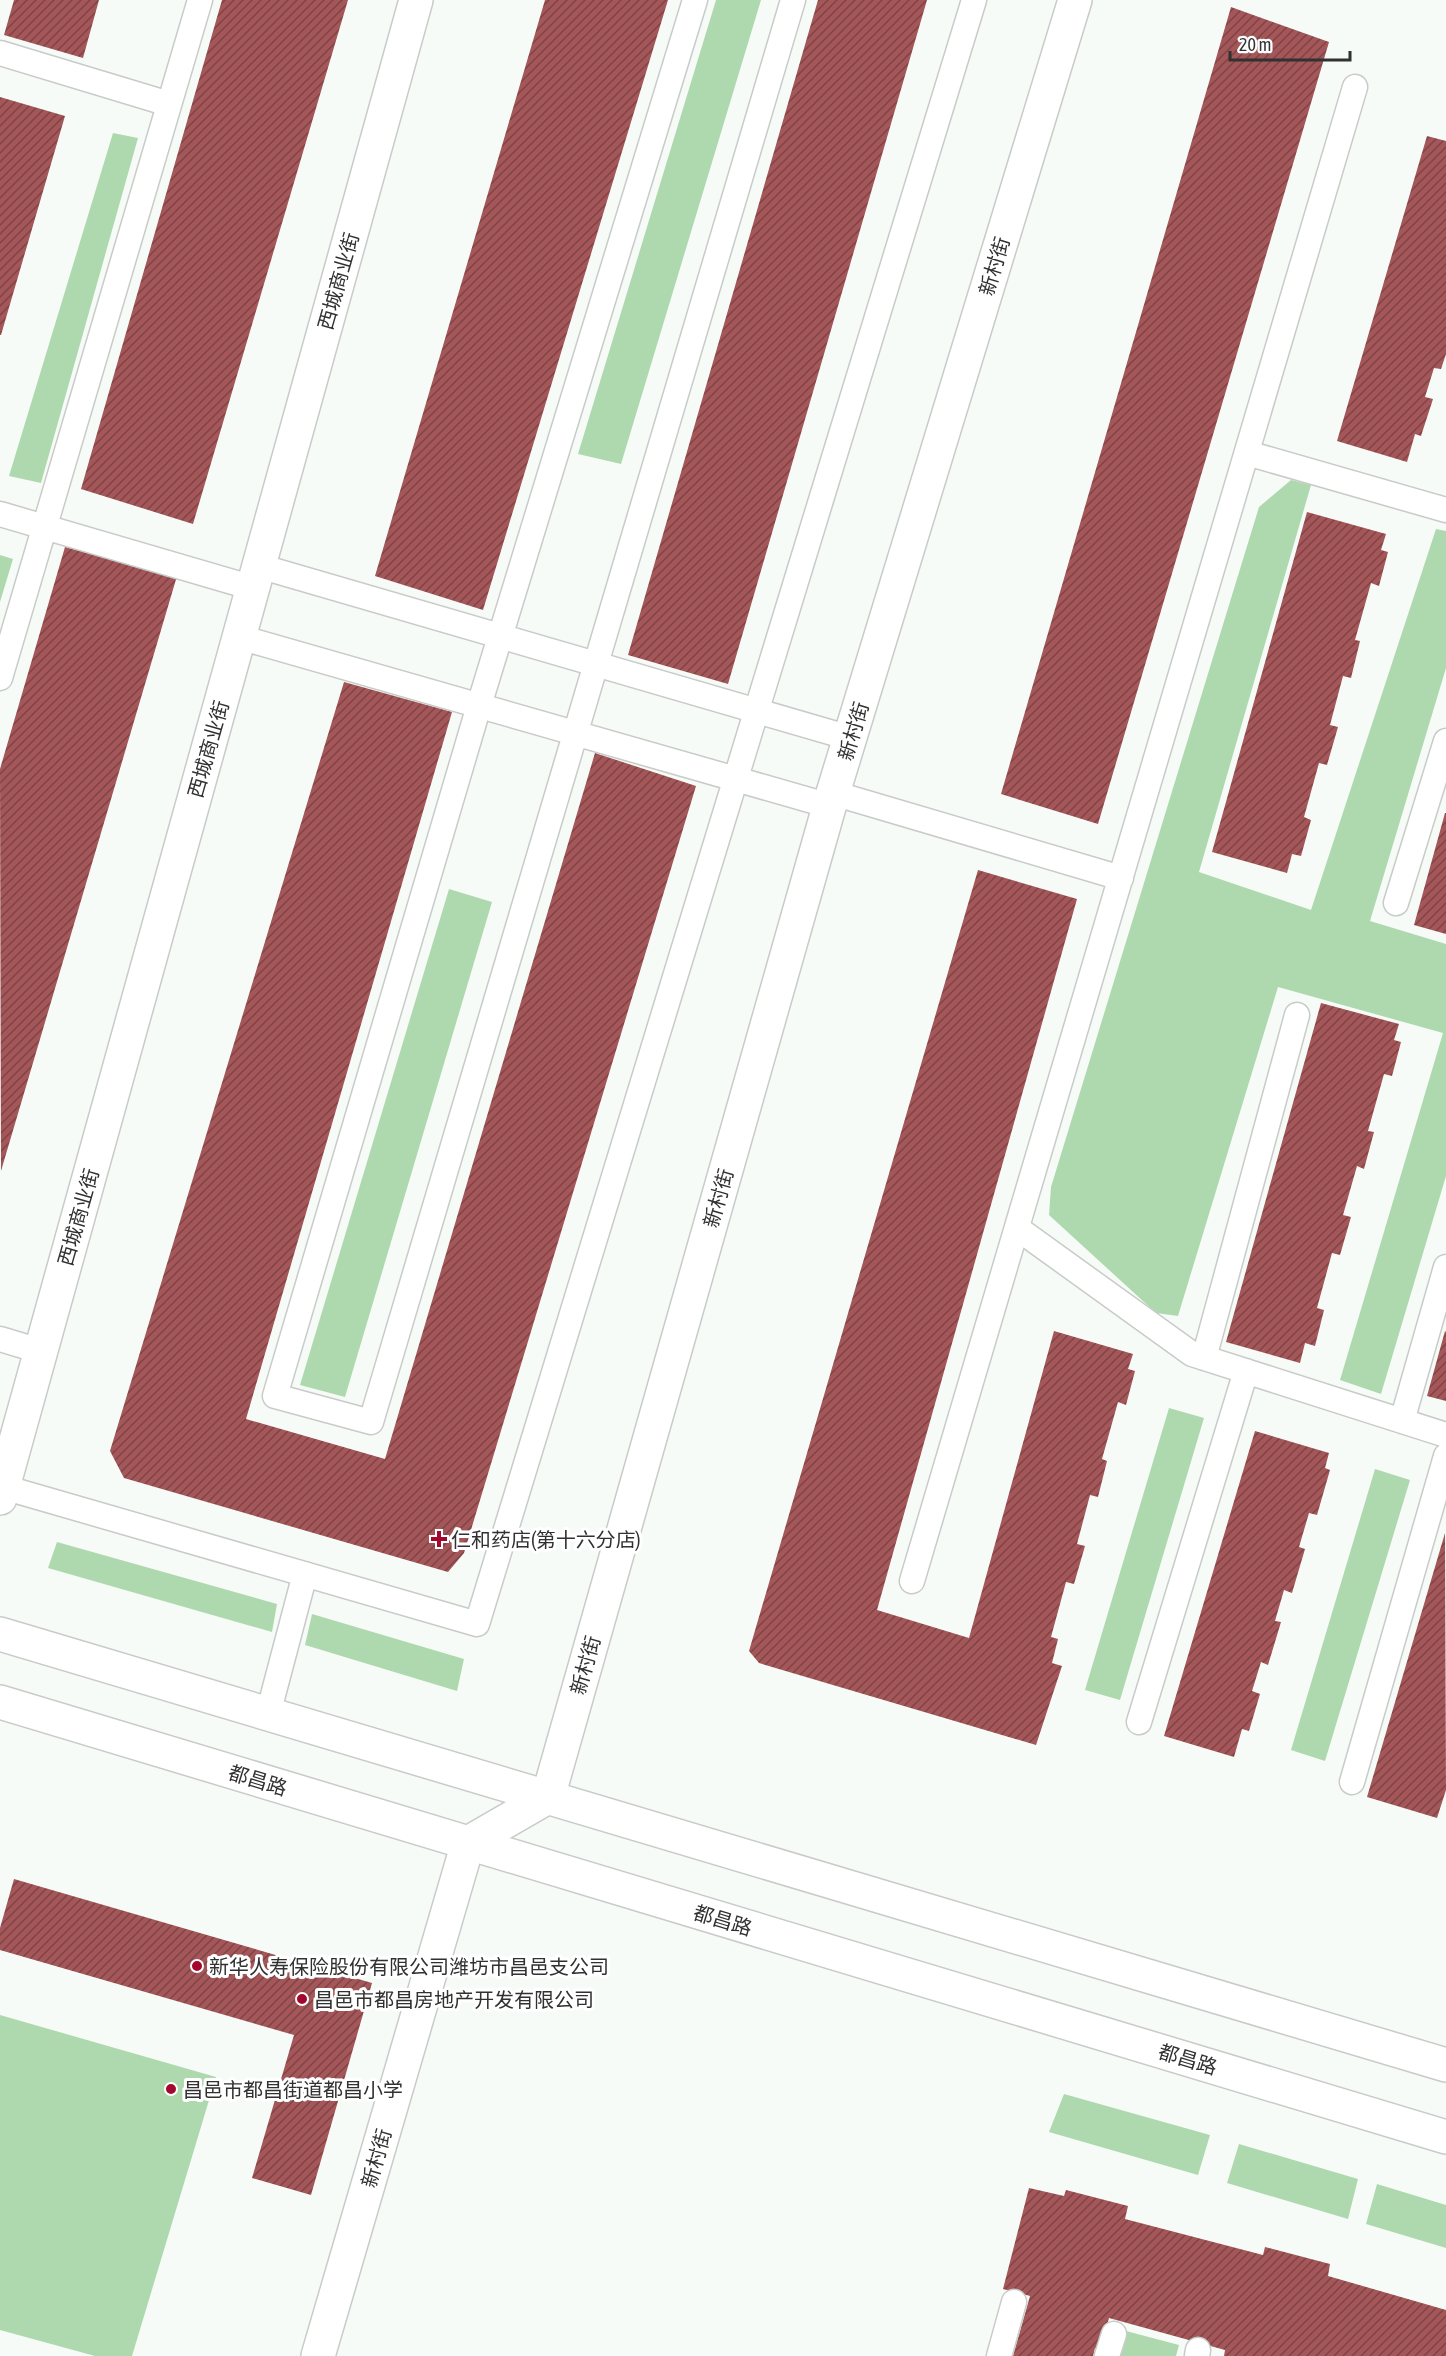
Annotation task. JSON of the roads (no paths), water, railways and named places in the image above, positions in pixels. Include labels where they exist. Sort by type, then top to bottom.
[{"type":"street","name":"西城商业街","points":[[2,1493],[416,0]]},
{"type":"street","name":"新村街","points":[[548,1797],[850,738],[1075,0]]},
{"type":"street","points":[[0,1634],[1446,2065]]},
{"type":"street","name":"都昌路","points":[[0,1702],[1446,2137]]},
{"type":"street","points":[[468,1843],[548,1797]]},
{"type":"street","name":"新村街","points":[[318,2356],[468,1843]]},
{"type":"lane","points":[[0,678],[200,0]]},
{"type":"lane","points":[[695,0],[500,636],[275,1396],[371,1422],[793,0]]},
{"type":"lane","points":[[2,1493],[305,1574],[477,1624],[974,0]]},
{"type":"lane","points":[[0,53],[169,104]]},
{"type":"lane","points":[[912,1581],[1355,87]]},
{"type":"lane","points":[[1247,453],[1446,510]]},
{"type":"lane","points":[[0,514],[45,527],[500,636],[850,738]]},
{"type":"lane","points":[[239,637],[736,780],[832,800],[1121,878]]},
{"type":"lane","points":[[1396,903],[1446,741]]},
{"type":"lane","points":[[1204,1358],[1298,1015]]},
{"type":"lane","points":[[1017,1227],[1192,1354],[1446,1435]]},
{"type":"lane","points":[[1402,1421],[1446,1267]]},
{"type":"lane","points":[[0,1339],[40,1351]]},
{"type":"lane","points":[[1139,1722],[1246,1371]]},
{"type":"lane","points":[[1352,1782],[1446,1456]]},
{"type":"lane","points":[[268,1714],[305,1574]]},
{"type":"lane","points":[[999,2356],[1014,2302]]},
{"type":"place","name":"仁和药店(第十六分店)","points":[[439,1539]]},
{"type":"place","name":"新华人寿保险股份有限公司潍坊市昌邑支公司","points":[[197,1966]]},
{"type":"place","name":"昌邑市都昌房地产开发有限公司","points":[[302,1999]]},
{"type":"place","name":"昌邑市都昌街道都昌小学","points":[[171,2089]]}]
